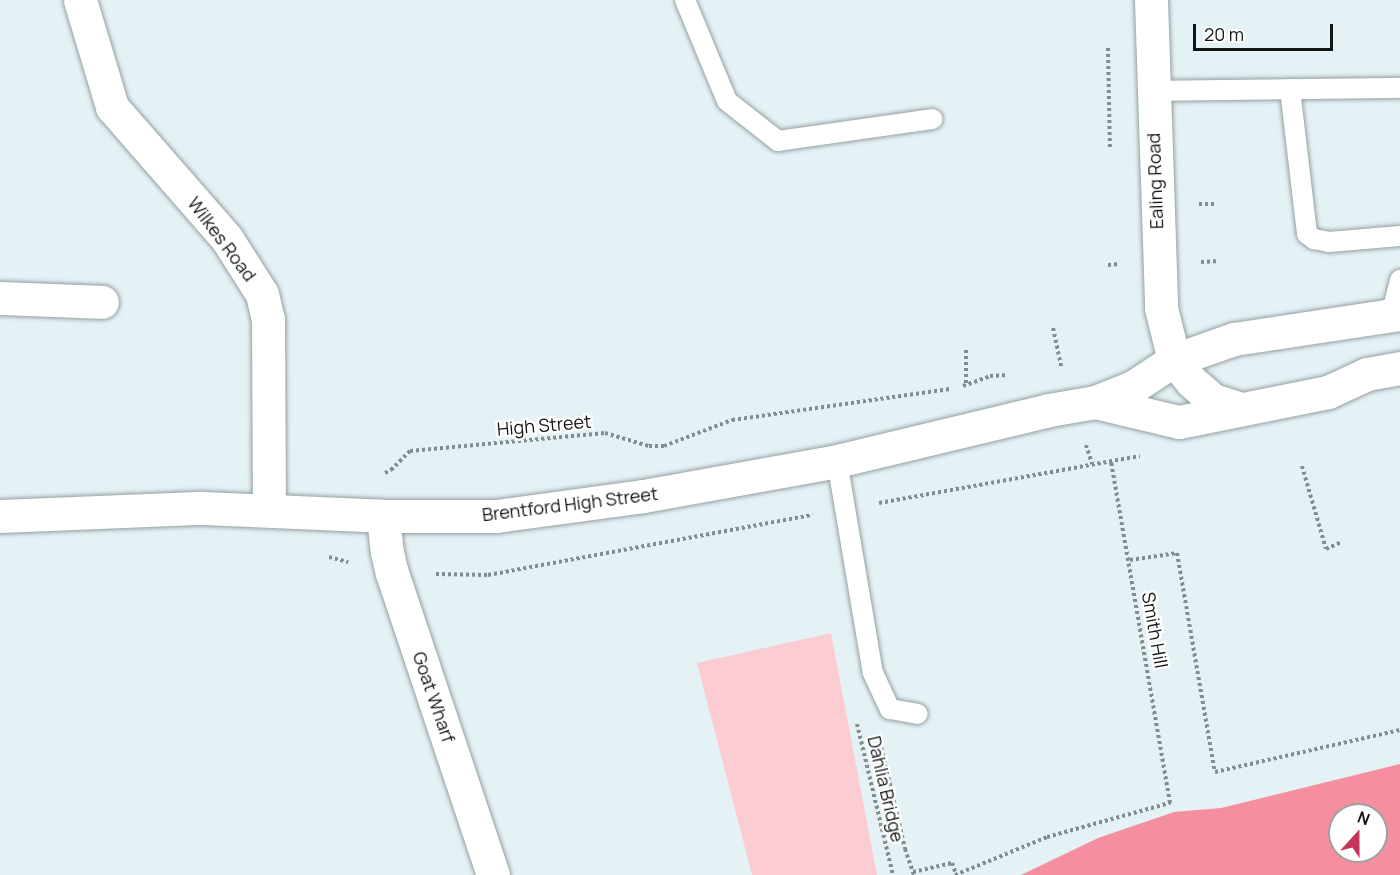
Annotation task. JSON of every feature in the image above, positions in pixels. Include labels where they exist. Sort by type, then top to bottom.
[{"type":"main road","name":"Wilkes Road","points":[[80,0],[112,107],[227,239],[262,294],[268,319],[269,509]]},
{"type":"main road","name":"Ealing Road","points":[[1151,0],[1152,91],[1161,308],[1174,360]]},
{"type":"main road","points":[[0,298],[102,302]]},
{"type":"main road","name":"Brentford High Street","points":[[0,516],[203,508],[269,509],[383,516],[496,516],[643,496],[837,461],[1049,410],[1095,402],[1133,387],[1174,360],[1234,339],[1396,315]]},
{"type":"main road","points":[[1174,360],[1191,381],[1213,400],[1238,408]]},
{"type":"main road","name":"Brentford High Street","points":[[1095,402],[1179,422],[1238,408],[1328,392],[1367,374],[1400,368]]},
{"type":"main road","name":"Goat Wharf","points":[[383,516],[392,573],[493,875]]},
{"type":"lane","points":[[685,0],[727,101],[778,141],[932,118]]},
{"type":"lane","points":[[1152,91],[1400,88]]},
{"type":"lane","points":[[1290,90],[1307,234],[1314,239],[1329,242],[1400,236]]},
{"type":"lane","points":[[1396,315],[1400,280]]},
{"type":"lane","points":[[837,461],[873,673],[890,709],[918,714]]},
{"type":"path","points":[[1108,46],[1110,150]]},
{"type":"path","points":[[1195,204],[1215,204]]},
{"type":"path","points":[[1053,328],[1059,360]]},
{"type":"path","points":[[966,350],[966,382]]},
{"type":"path","name":"High Street","points":[[379,476],[391,470],[410,451],[605,433],[648,446],[664,446],[732,420],[966,382],[990,376],[1019,374]]},
{"type":"path","name":"Smith Hill","points":[[956,875],[1047,837],[1170,802],[1130,560],[1111,462],[1092,464],[1090,458]]},
{"type":"path","points":[[1302,466],[1326,549],[1342,542]]},
{"type":"path","points":[[1130,560],[1177,553],[1215,772],[1400,730]]},
{"type":"path","name":"Dahlia Bridge","points":[[873,673],[853,709],[893,875]]},
{"type":"path","points":[[879,736],[905,849],[914,873],[952,863],[956,875]]},
{"type":"shaded area","points":[[831,633],[877,875],[752,875],[697,663]]},
{"type":"shaded area","points":[[1400,764],[1400,875],[1021,875],[1098,838],[1174,812],[1221,808]]}]
